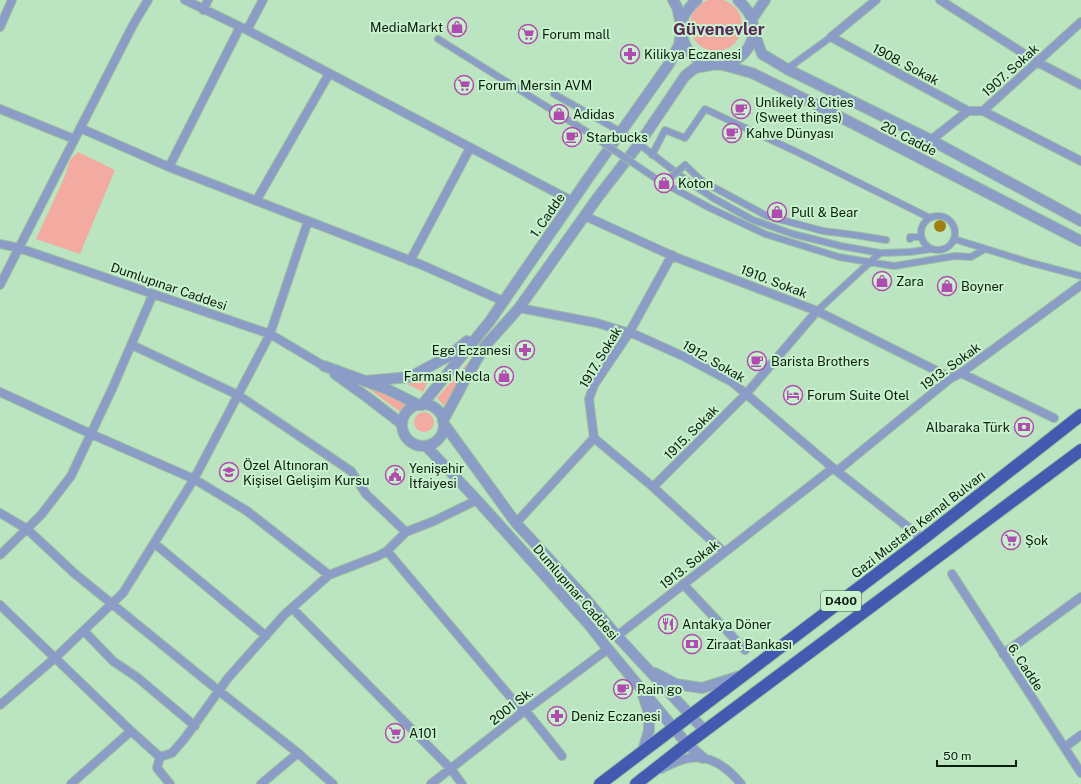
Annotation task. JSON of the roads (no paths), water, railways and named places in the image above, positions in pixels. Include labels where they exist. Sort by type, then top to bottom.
[{"type":"highway","name":"Gazi Mustafa Kemal Bulvarı","points":[[600,784],[923,539],[1081,416]]},
{"type":"highway","name":"D400","points":[[636,784],[1081,450]]},
{"type":"street","points":[[0,27],[12,0]]},
{"type":"street","points":[[0,285],[133,25],[148,0]]},
{"type":"street","points":[[184,0],[243,29],[572,201]]},
{"type":"street","points":[[203,10],[208,0]]},
{"type":"street","points":[[169,167],[243,29],[263,0]]},
{"type":"street","points":[[673,0],[677,7],[681,30],[687,50],[696,58],[711,65]]},
{"type":"street","name":"1. Cadde","points":[[420,405],[490,321],[572,201],[669,64],[679,45],[682,20],[690,5],[697,0]]},
{"type":"street","points":[[443,423],[466,378],[485,346],[519,308],[598,197],[639,144],[685,76],[694,68],[711,65],[723,65],[735,60],[744,53],[751,42],[753,30],[752,19],[746,8],[738,0]]},
{"type":"street","points":[[752,19],[765,0]]},
{"type":"street","points":[[787,69],[831,37],[876,0]]},
{"type":"street","points":[[940,0],[1037,62],[1081,85]]},
{"type":"street","name":"1907. Sokak","points":[[968,111],[983,111],[1081,22]]},
{"type":"street","name":"20. Cadde","points":[[753,30],[762,54],[787,69],[931,140],[1081,221]]},
{"type":"street","name":"1908. Sokak","points":[[831,37],[968,111]]},
{"type":"street","points":[[438,39],[584,130],[658,180],[710,208],[765,234],[839,257],[894,266],[955,256],[971,257],[984,249]]},
{"type":"street","name":"20. Cadde","points":[[723,65],[752,73],[1081,241]]},
{"type":"street","points":[[256,200],[329,74]]},
{"type":"street","points":[[554,94],[621,132],[686,180],[713,198],[753,220],[792,234],[841,246],[880,253],[910,252],[930,249],[941,250],[946,248],[951,244],[955,234],[954,228],[946,219],[941,217],[930,218],[922,226],[921,236],[923,242],[930,249]]},
{"type":"street","points":[[0,109],[74,139]]},
{"type":"street","points":[[652,155],[665,130],[685,138],[705,109],[797,152],[930,218]]},
{"type":"street","points":[[931,140],[968,111]]},
{"type":"street","points":[[983,111],[1081,161]]},
{"type":"street","points":[[80,128],[169,167],[410,261],[504,301]]},
{"type":"street","points":[[410,261],[470,148]]},
{"type":"street","points":[[664,183],[685,165],[702,181],[767,216],[823,231],[886,240]]},
{"type":"street","name":"1910. Sokak","points":[[585,216],[672,255],[817,311],[951,378]]},
{"type":"street","points":[[0,705],[55,658],[123,593],[194,479],[270,334],[308,221]]},
{"type":"street","points":[[910,239],[910,237],[921,236]]},
{"type":"street","points":[[954,239],[1028,262],[1081,276]]},
{"type":"street","name":"Dumlupınar Caddesi","points":[[0,244],[19,248],[270,334],[324,366],[402,424]]},
{"type":"street","points":[[817,311],[880,253]]},
{"type":"street","name":"1917. Sokak","points":[[594,438],[589,399],[594,385],[629,333],[672,255]]},
{"type":"street","name":"1913. Sokak","points":[[617,636],[951,378],[961,373],[1081,285]]},
{"type":"street","points":[[0,555],[41,515],[71,476],[114,387],[153,294]]},
{"type":"street","name":"1912. Sokak","points":[[519,308],[597,323],[636,335],[685,357],[732,382],[835,469],[923,539]]},
{"type":"street","name":"1915. Sokak","points":[[653,487],[746,394],[817,311]]},
{"type":"street","points":[[365,382],[410,377],[449,356],[490,321]]},
{"type":"street","points":[[132,344],[238,395],[351,471],[366,494],[406,532]]},
{"type":"street","name":"Dumlupınar Caddesi","points":[[324,366],[387,389],[420,405]]},
{"type":"street","points":[[961,373],[1054,418]]},
{"type":"street","points":[[0,392],[194,479],[247,511],[329,575]]},
{"type":"street","points":[[420,405],[428,405],[434,408],[439,412],[443,423],[441,436],[437,441],[426,446],[419,446],[412,443],[407,438],[402,424],[410,409],[420,405]]},
{"type":"street","name":"Dumlupınar Caddesi","points":[[443,423],[516,523],[586,599],[617,636],[705,731]]},
{"type":"street","points":[[516,523],[594,438],[653,487],[724,552]]},
{"type":"street","name":"Dumlupınar Caddesi","points":[[426,446],[477,500],[590,626],[674,728],[703,758]]},
{"type":"street","points":[[160,757],[172,753],[194,726],[228,678],[284,615],[329,575],[378,556],[387,551],[406,532],[434,521],[477,500]]},
{"type":"street","points":[[0,513],[27,529],[74,573],[298,753],[333,784]]},
{"type":"street","points":[[154,543],[266,636]]},
{"type":"street","points":[[387,551],[562,756]]},
{"type":"street","name":"6. Cadde","points":[[952,574],[1081,773]]},
{"type":"street","points":[[683,584],[745,650]]},
{"type":"street","points":[[1003,654],[1081,596]]},
{"type":"street","points":[[0,605],[160,757]]},
{"type":"street","points":[[292,608],[451,769],[462,784]]},
{"type":"street","points":[[84,631],[113,661],[138,678],[194,726]]},
{"type":"street","name":"2001 Sk.","points":[[430,784],[524,711],[608,649]]},
{"type":"street","points":[[648,669],[676,684],[702,688],[746,674]]},
{"type":"street","points":[[641,689],[649,713],[649,730],[643,751]]},
{"type":"street","points":[[71,784],[131,730]]},
{"type":"street","points":[[1064,747],[1081,735]]},
{"type":"street","points":[[261,784],[298,753]]},
{"type":"street","points":[[160,757],[156,768],[170,784]]},
{"type":"street","name":"Dumlupınar Caddesi","points":[[649,774],[690,758],[703,758],[711,760],[727,768],[741,784]]},
{"type":"place","name":"MediaMarkt","points":[[457,27]]},
{"type":"place","name":"Forum mall","points":[[528,34]]},
{"type":"place","name":"Kilikya Eczanesi","points":[[630,54]]},
{"type":"place","name":"Forum Mersin AVM","points":[[464,85]]},
{"type":"place","name":"Unlikely & Cities (Sweet things)","points":[[741,109]]},
{"type":"place","name":"Adidas","points":[[559,114]]},
{"type":"place","name":"Kahve Dünyası","points":[[732,133]]},
{"type":"place","name":"Starbucks","points":[[572,137]]},
{"type":"place","name":"Koton","points":[[664,183]]},
{"type":"place","name":"Pull & Bear","points":[[777,212]]},
{"type":"place","name":"Zara","points":[[882,281]]},
{"type":"place","name":"Boyner","points":[[947,286]]},
{"type":"place","name":"Ege Eczanesi","points":[[525,350]]},
{"type":"place","name":"Barista Brothers","points":[[757,361]]},
{"type":"place","name":"Farmasi Necla","points":[[504,376]]},
{"type":"place","name":"Forum Suite Otel","points":[[793,395]]},
{"type":"place","name":"Albaraka Türk","points":[[1024,427]]},
{"type":"place","name":"Özel Altınoran Kişisel Gelişim Kursu","points":[[229,472]]},
{"type":"place","name":"Yenişehir İtfaiyesi","points":[[395,475]]},
{"type":"place","name":"Şok","points":[[1011,540]]},
{"type":"place","name":"Antakya Döner","points":[[668,624]]},
{"type":"place","name":"Ziraat Bankası","points":[[692,644]]},
{"type":"place","name":"Rain go","points":[[623,689]]},
{"type":"place","name":"Deniz Eczanesi","points":[[557,716]]},
{"type":"place","name":"A101","points":[[395,733]]},
{"type":"district","name":"Güvenevler","points":[[719,29]]}]
